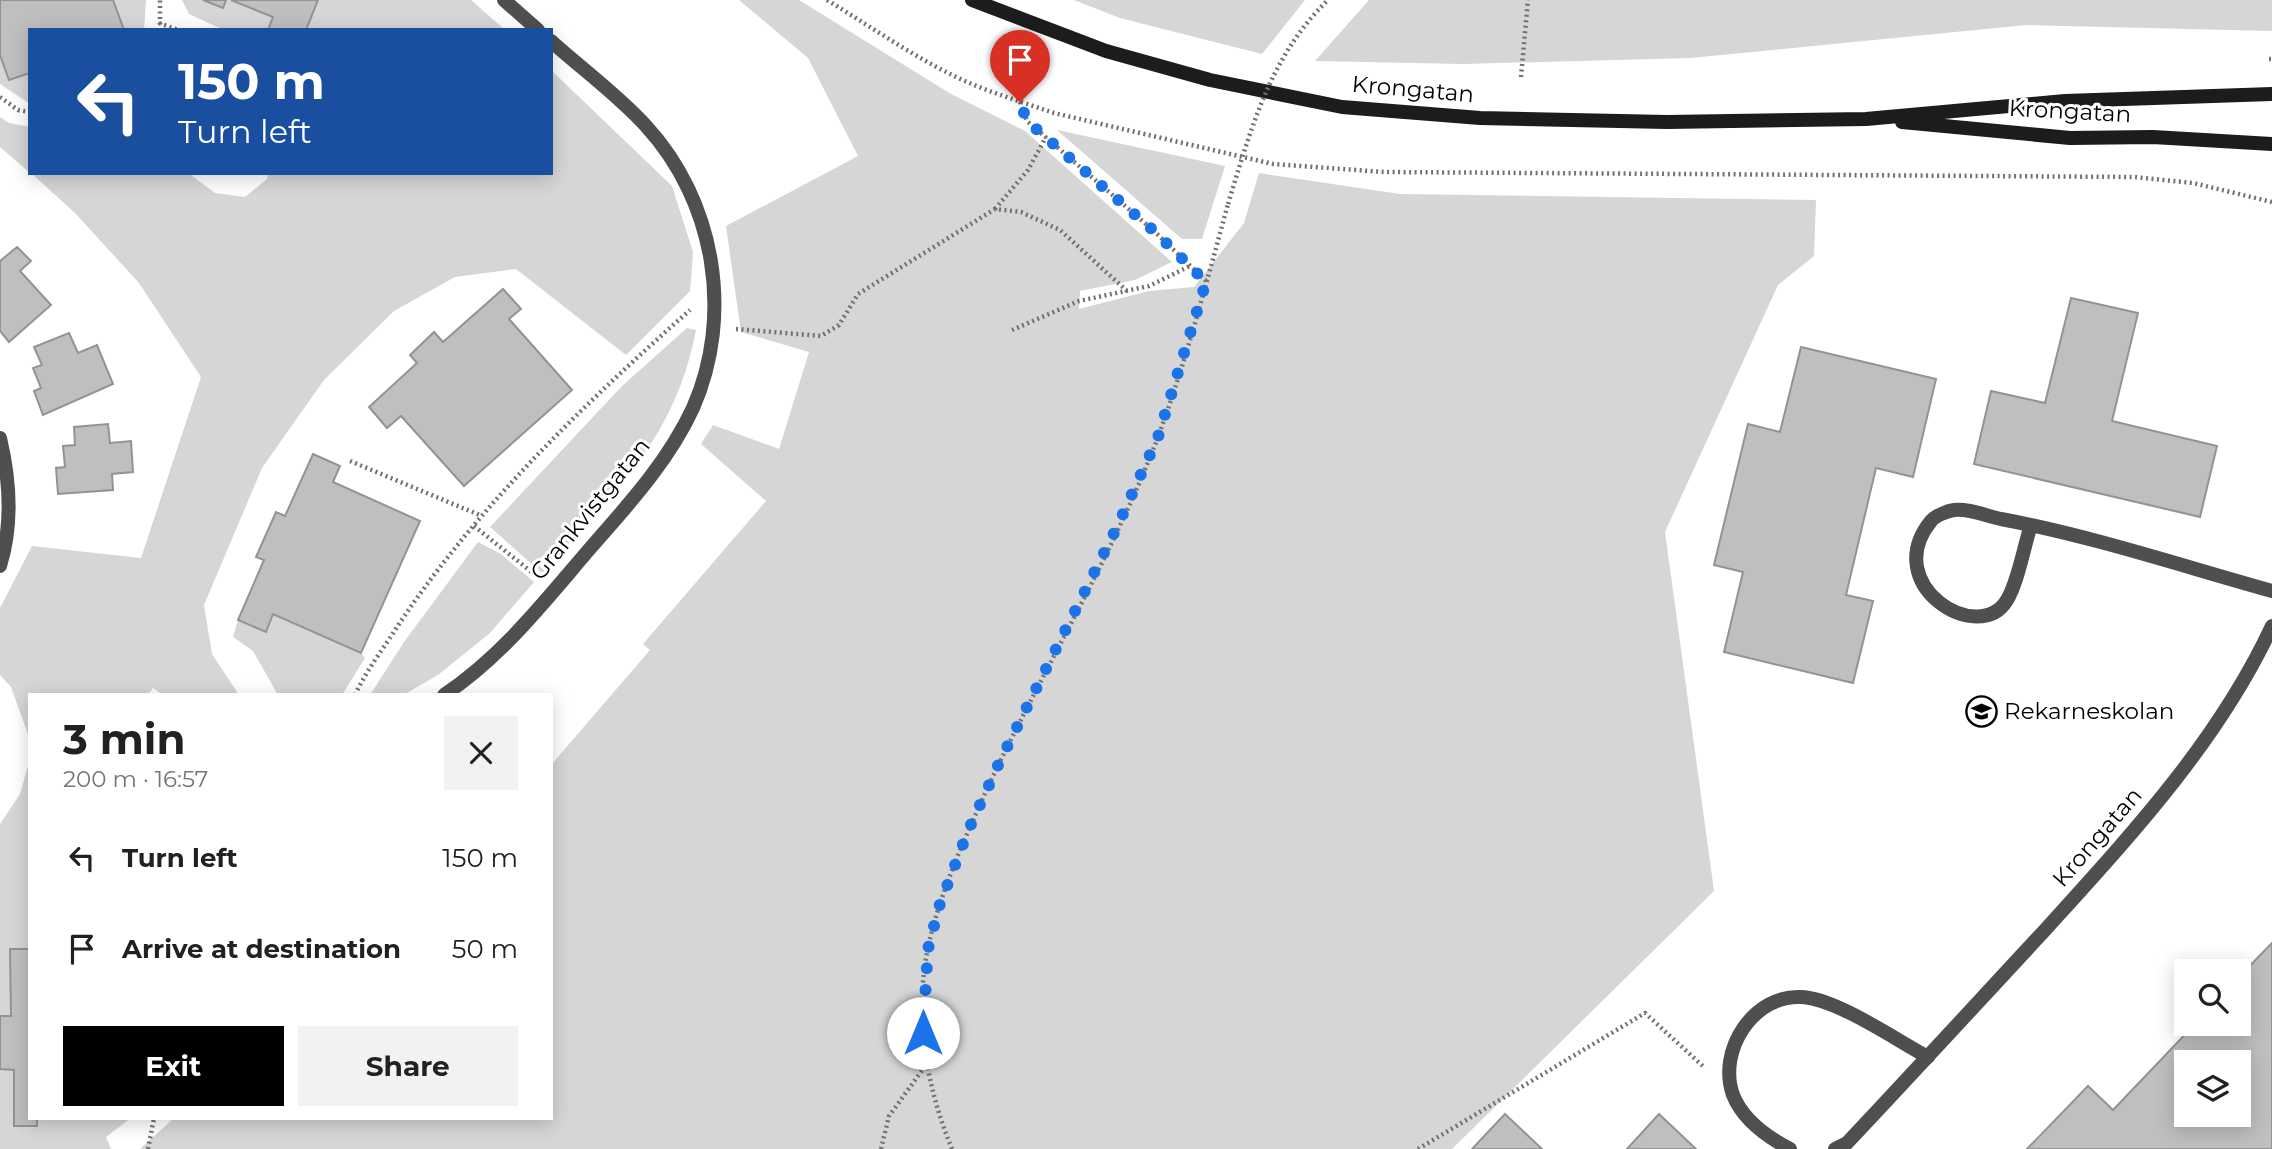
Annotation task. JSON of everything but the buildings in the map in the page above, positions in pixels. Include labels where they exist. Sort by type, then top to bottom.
[{"type":"street","points":[[504,0],[536,28]]},
{"type":"street","name":"Krongatan","points":[[972,0],[1106,51],[1210,80],[1342,107],[1493,118],[1667,122],[1866,118],[2065,101],[2272,94]]},
{"type":"street","name":"Grankvistgatan","points":[[447,693],[475,674],[554,590],[666,457],[692,408],[709,360],[714,328],[713,268],[700,213],[676,166],[646,126],[553,43]]},
{"type":"street","name":"Krongatan","points":[[1866,118],[2070,138],[2153,137],[2272,145]]},
{"type":"street","points":[[0,438],[9,503],[5,548],[0,566]]},
{"type":"street","points":[[2031,524],[2007,600],[1998,610],[1977,616],[1954,611],[1934,600],[1920,584],[1915,561],[1921,535],[1933,518],[1955,510],[2031,524],[2272,591]]},
{"type":"street","name":"Krongatan","points":[[1835,1149],[1847,1143],[2121,847],[2165,793],[2231,702],[2272,626]]},
{"type":"street","points":[[1790,1149],[1770,1138],[1747,1118],[1733,1094],[1729,1061],[1740,1032],[1756,1014],[1778,1000],[1801,997],[1824,1000],[1928,1057]]},
{"type":"path","points":[[160,0],[160,28]]},
{"type":"path","points":[[827,0],[917,56],[967,82],[1020,102],[1054,113],[1273,164],[1432,174],[2134,177],[2193,183],[2272,202]]},
{"type":"path","points":[[952,1149],[933,1096],[926,1065],[922,1001],[928,949],[939,907],[968,831],[1000,761],[1116,529],[1158,437],[1260,101],[1276,68],[1314,14],[1328,0]]},
{"type":"path","points":[[1521,76],[1528,0]]},
{"type":"path","points":[[159,23],[173,28]]},
{"type":"path","points":[[0,97],[18,110],[28,112]]},
{"type":"path","points":[[1020,102],[1027,121],[1206,282]]},
{"type":"path","points":[[714,328],[821,335],[839,325],[858,293],[995,209],[1027,170],[1046,137]]},
{"type":"path","points":[[995,209],[1021,212],[1059,230],[1127,291]]},
{"type":"path","points":[[1012,330],[1079,301],[1149,286],[1190,266]]},
{"type":"path","points":[[356,693],[432,574],[482,516],[636,358],[714,289]]},
{"type":"path","points":[[350,461],[482,516]]},
{"type":"path","points":[[474,526],[554,590]]},
{"type":"path","points":[[1418,1149],[1645,1013],[1733,1094]]},
{"type":"path","points":[[881,1149],[888,1116],[926,1065]]},
{"type":"path","points":[[148,1149],[154,1120]]},
{"type":"shaded area","points":[[113,0],[146,0],[144,28],[123,28]]},
{"type":"shaded area","points":[[182,0],[231,0],[273,17],[269,28],[220,28],[189,14]]},
{"type":"shaded area","points":[[318,0],[471,0],[503,28],[307,28]]},
{"type":"shaded area","points":[[739,0],[799,0],[951,94],[1025,131],[1172,262],[1135,280],[1080,291],[1079,309],[1149,291],[1194,287],[1244,223],[1259,173],[1400,194],[1816,200],[1814,256],[1778,285],[1665,532],[1714,891],[1452,1149],[140,1149],[172,1120],[553,1120],[553,763],[650,650],[643,644],[766,501],[701,444],[713,425],[779,449],[809,352],[741,332],[726,226],[858,156],[808,58]]},
{"type":"shaded area","points":[[1074,0],[1305,0],[1262,54],[1120,18]]},
{"type":"shaded area","points":[[1369,0],[2272,0],[2272,31],[2026,25],[1691,58],[1463,64],[1315,61]]},
{"type":"shaded area","points":[[0,55],[9,80],[28,74],[28,103],[0,84]]},
{"type":"shaded area","points":[[553,72],[672,186],[693,252],[690,291],[626,355],[516,269],[455,277],[394,311],[324,380],[262,468],[204,605],[212,654],[238,693],[160,693],[153,688],[149,693],[28,693],[28,734],[11,687],[0,675],[0,608],[32,546],[141,558],[201,377],[139,283],[75,213],[33,175],[191,175],[215,193],[245,197],[267,179],[268,175],[553,175]]},
{"type":"shaded area","points":[[0,117],[9,123],[28,127],[28,171],[0,147]]},
{"type":"shaded area","points":[[1057,130],[1225,166],[1202,239],[1182,239]]},
{"type":"shaded area","points":[[687,328],[696,330],[686,369],[657,434],[616,490],[542,573],[490,527],[622,386]]},
{"type":"shaded area","points":[[478,542],[501,554],[534,582],[490,633],[438,675],[406,693],[371,693],[404,642]]},
{"type":"shaded area","points":[[273,614],[361,653],[365,658],[343,693],[277,693],[253,651],[233,637],[238,620],[266,632]]},
{"type":"shaded area","points":[[28,766],[28,949],[10,950],[11,1016],[0,1016],[0,824],[20,794]]},
{"type":"shaded area","points":[[0,1069],[14,1070],[15,1126],[37,1126],[37,1120],[128,1120],[106,1137],[111,1149],[0,1149]]},
{"type":"place","name":"Rekarneskolan","points":[[1981,711]]},
{"type":"route","points":[[923,1033],[922,1001],[928,949],[939,907],[968,831],[1000,761],[1116,529],[1158,437],[1206,282],[1154,231],[1027,121],[1020,102]]}]
